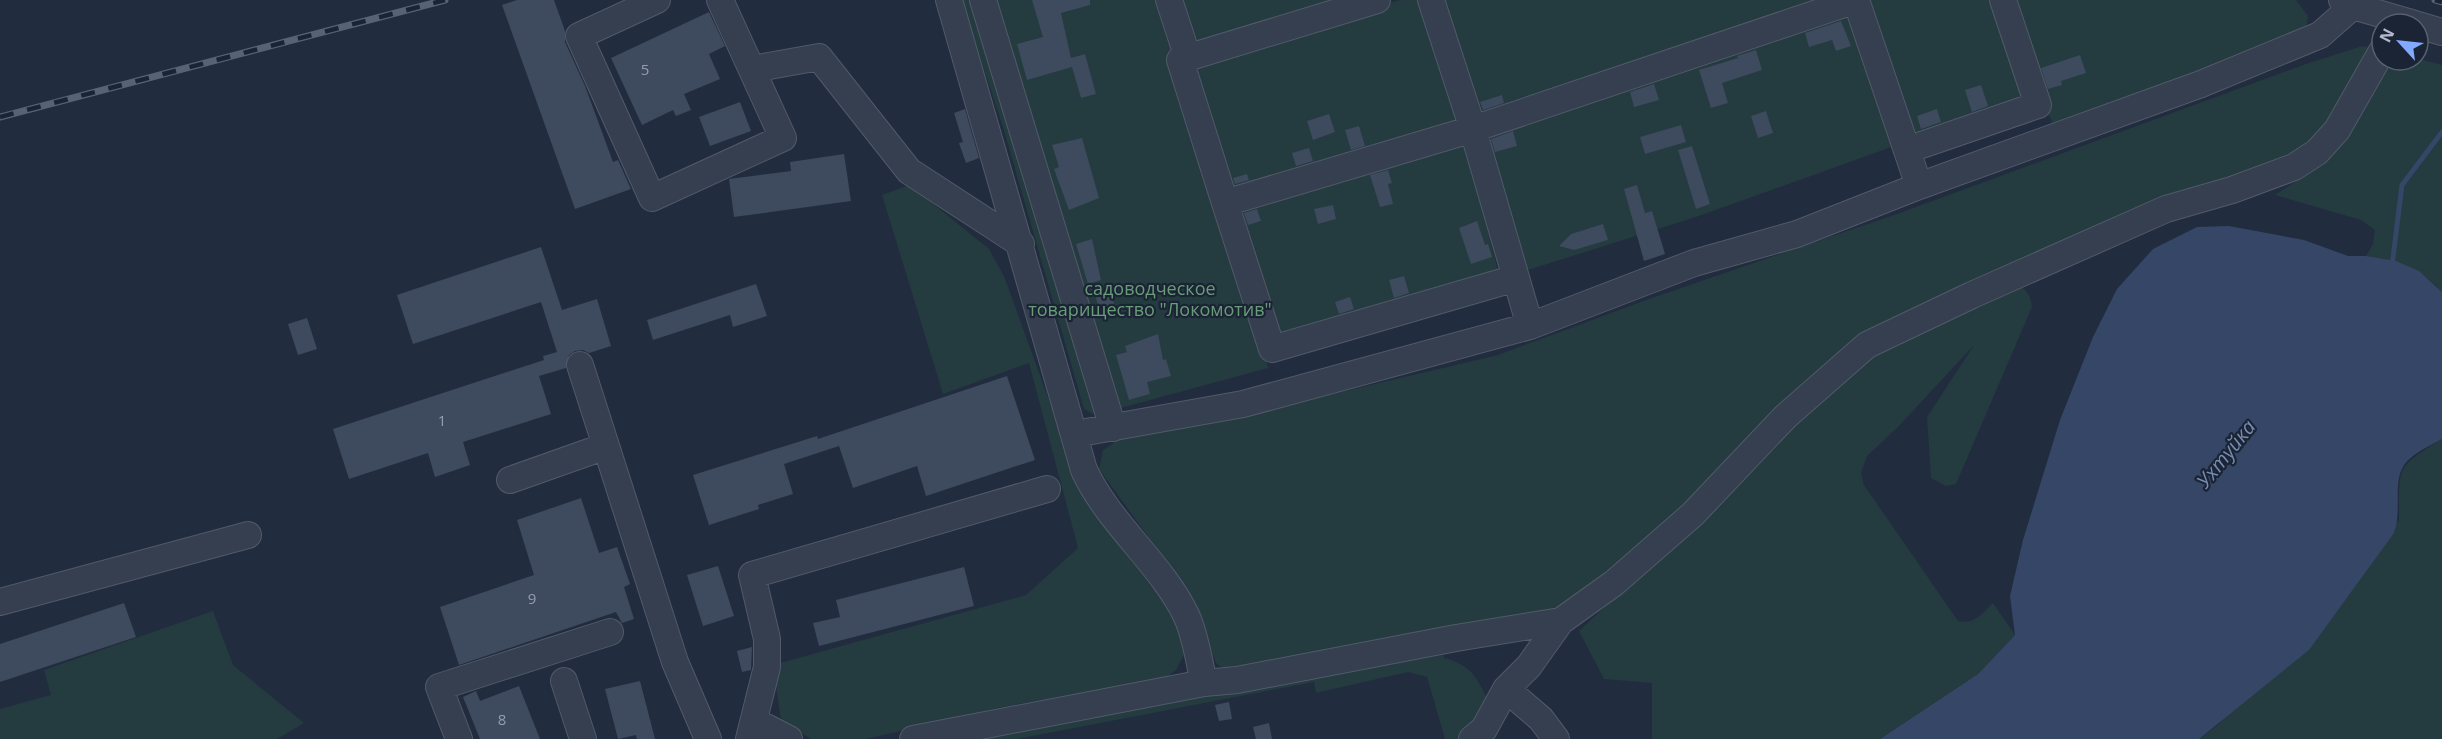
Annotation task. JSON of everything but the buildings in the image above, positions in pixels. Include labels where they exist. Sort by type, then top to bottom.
[{"type":"street","points":[[657,0],[579,36],[651,198],[783,138],[720,0]]},
{"type":"street","points":[[949,0],[1077,442],[1095,492],[1176,598],[1193,632],[1204,684]]},
{"type":"street","points":[[983,0],[1113,428]]},
{"type":"street","points":[[1169,0],[1188,58]]},
{"type":"street","points":[[1377,0],[1180,60],[1272,349],[1516,278]]},
{"type":"street","points":[[1431,0],[1473,129],[1530,326]]},
{"type":"street","points":[[1225,202],[1473,129],[1856,0],[1919,186]]},
{"type":"street","points":[[1907,150],[2038,105],[2003,0]]},
{"type":"street","points":[[1077,442],[1113,428],[1243,404],[1530,326],[1694,263],[1797,234],[1919,186],[2201,84],[2320,35],[2348,3],[2375,12]]},
{"type":"street","points":[[752,69],[819,57],[909,171],[1021,244]]},
{"type":"street","points":[[1472,739],[1484,729],[1506,689],[1529,666],[1561,621],[1614,583],[1693,514],[1785,417],[1867,345],[2100,237],[2166,209],[2232,190],[2294,167],[2318,152],[2337,130],[2370,72]]},
{"type":"street","points":[[580,365],[675,662],[708,739]]},
{"type":"street","points":[[510,480],[606,446]]},
{"type":"street","points":[[789,739],[751,730],[767,667],[767,639],[752,576],[1047,489]]},
{"type":"street","points":[[0,602],[248,536]]},
{"type":"street","points":[[913,739],[1456,638],[1561,621]]},
{"type":"street","points":[[459,739],[440,687],[610,633]]},
{"type":"street","points":[[564,681],[583,739]]},
{"type":"street","points":[[1506,689],[1541,719],[1556,739]]},
{"type":"green space","name":"садоводческое товарищество \"Локомотив\"","points":[[961,0],[1350,0],[1190,49],[1268,368],[1095,415],[1084,409],[1003,127]]},
{"type":"green space","points":[[1400,0],[1422,0],[1459,124],[1235,196],[1195,66],[1310,27]]},
{"type":"green space","points":[[1438,0],[1823,0],[1476,119]]},
{"type":"green space","points":[[1864,0],[1998,0],[2032,100],[1912,142]]},
{"type":"green space","points":[[2010,0],[2296,0],[2308,16],[2306,29],[2055,129],[2041,96]]},
{"type":"green space","points":[[1854,10],[1900,144],[1696,217],[1525,271],[1481,137]]},
{"type":"green space","points":[[2362,46],[2370,50],[2336,119],[2300,153],[1933,305],[1704,489],[1561,612],[1439,647],[1224,669],[1216,663],[1197,612],[1181,582],[1099,469],[1103,450],[1123,437],[1256,412],[1498,355],[1649,299],[1897,214],[2306,64]]},
{"type":"green space","points":[[2430,62],[2442,65],[2442,292],[2417,271],[2388,260],[2366,256],[2373,244],[2375,230],[2361,220],[2275,195],[2309,173],[2339,145],[2383,72],[2430,72]]},
{"type":"green space","name":"садоводческое товарищество \"Локомотив\"","points":[[1464,140],[1498,271],[1275,338],[1237,210]]},
{"type":"green space","points":[[910,185],[989,249],[1004,276],[1082,491],[1150,578],[1184,639],[1184,655],[1176,670],[1167,677],[1154,681],[1002,707],[866,739],[811,739],[781,720],[773,665],[1026,595],[1078,548],[1029,363],[943,394],[882,195]]},
{"type":"green space","points":[[2017,283],[2028,293],[2032,307],[1956,484],[1946,486],[1931,478],[1927,417],[1974,345],[1899,426],[1867,456],[1861,473],[1864,485],[1958,621],[1973,620],[1993,603],[2015,635],[1978,674],[1880,739],[1652,739],[1652,683],[1604,679],[1579,631],[1682,536],[1779,436],[1877,353]]},
{"type":"green space","points":[[2442,439],[2442,739],[2199,739],[2219,724],[2399,520],[2399,489],[2403,470],[2415,456]]},
{"type":"green space","points":[[213,611],[233,665],[304,723],[277,739],[0,739],[0,709],[51,695],[44,670]]},
{"type":"green space","points":[[1443,655],[1444,658],[1461,664],[1472,673],[1488,700],[1463,739],[1445,739],[1427,677],[1408,672],[1316,693],[1314,682],[1017,739],[973,739],[1052,719]]},
{"type":"water","points":[[2229,226],[2304,240],[2348,256],[2366,256],[2396,261],[2419,271],[2442,292],[2442,439],[2415,454],[2403,467],[2398,481],[2394,533],[2309,650],[2199,739],[1880,739],[1978,674],[2015,635],[2010,596],[2023,540],[2060,420],[2093,337],[2117,289],[2153,249],[2197,227]]},
{"type":"waterway","name":"Ухтуйка","points":[[2392,266],[2402,185],[2442,132]]},
{"type":"railway","points":[[0,117],[445,0]]},
{"type":"railway","points":[[2435,0],[2442,2]]}]
